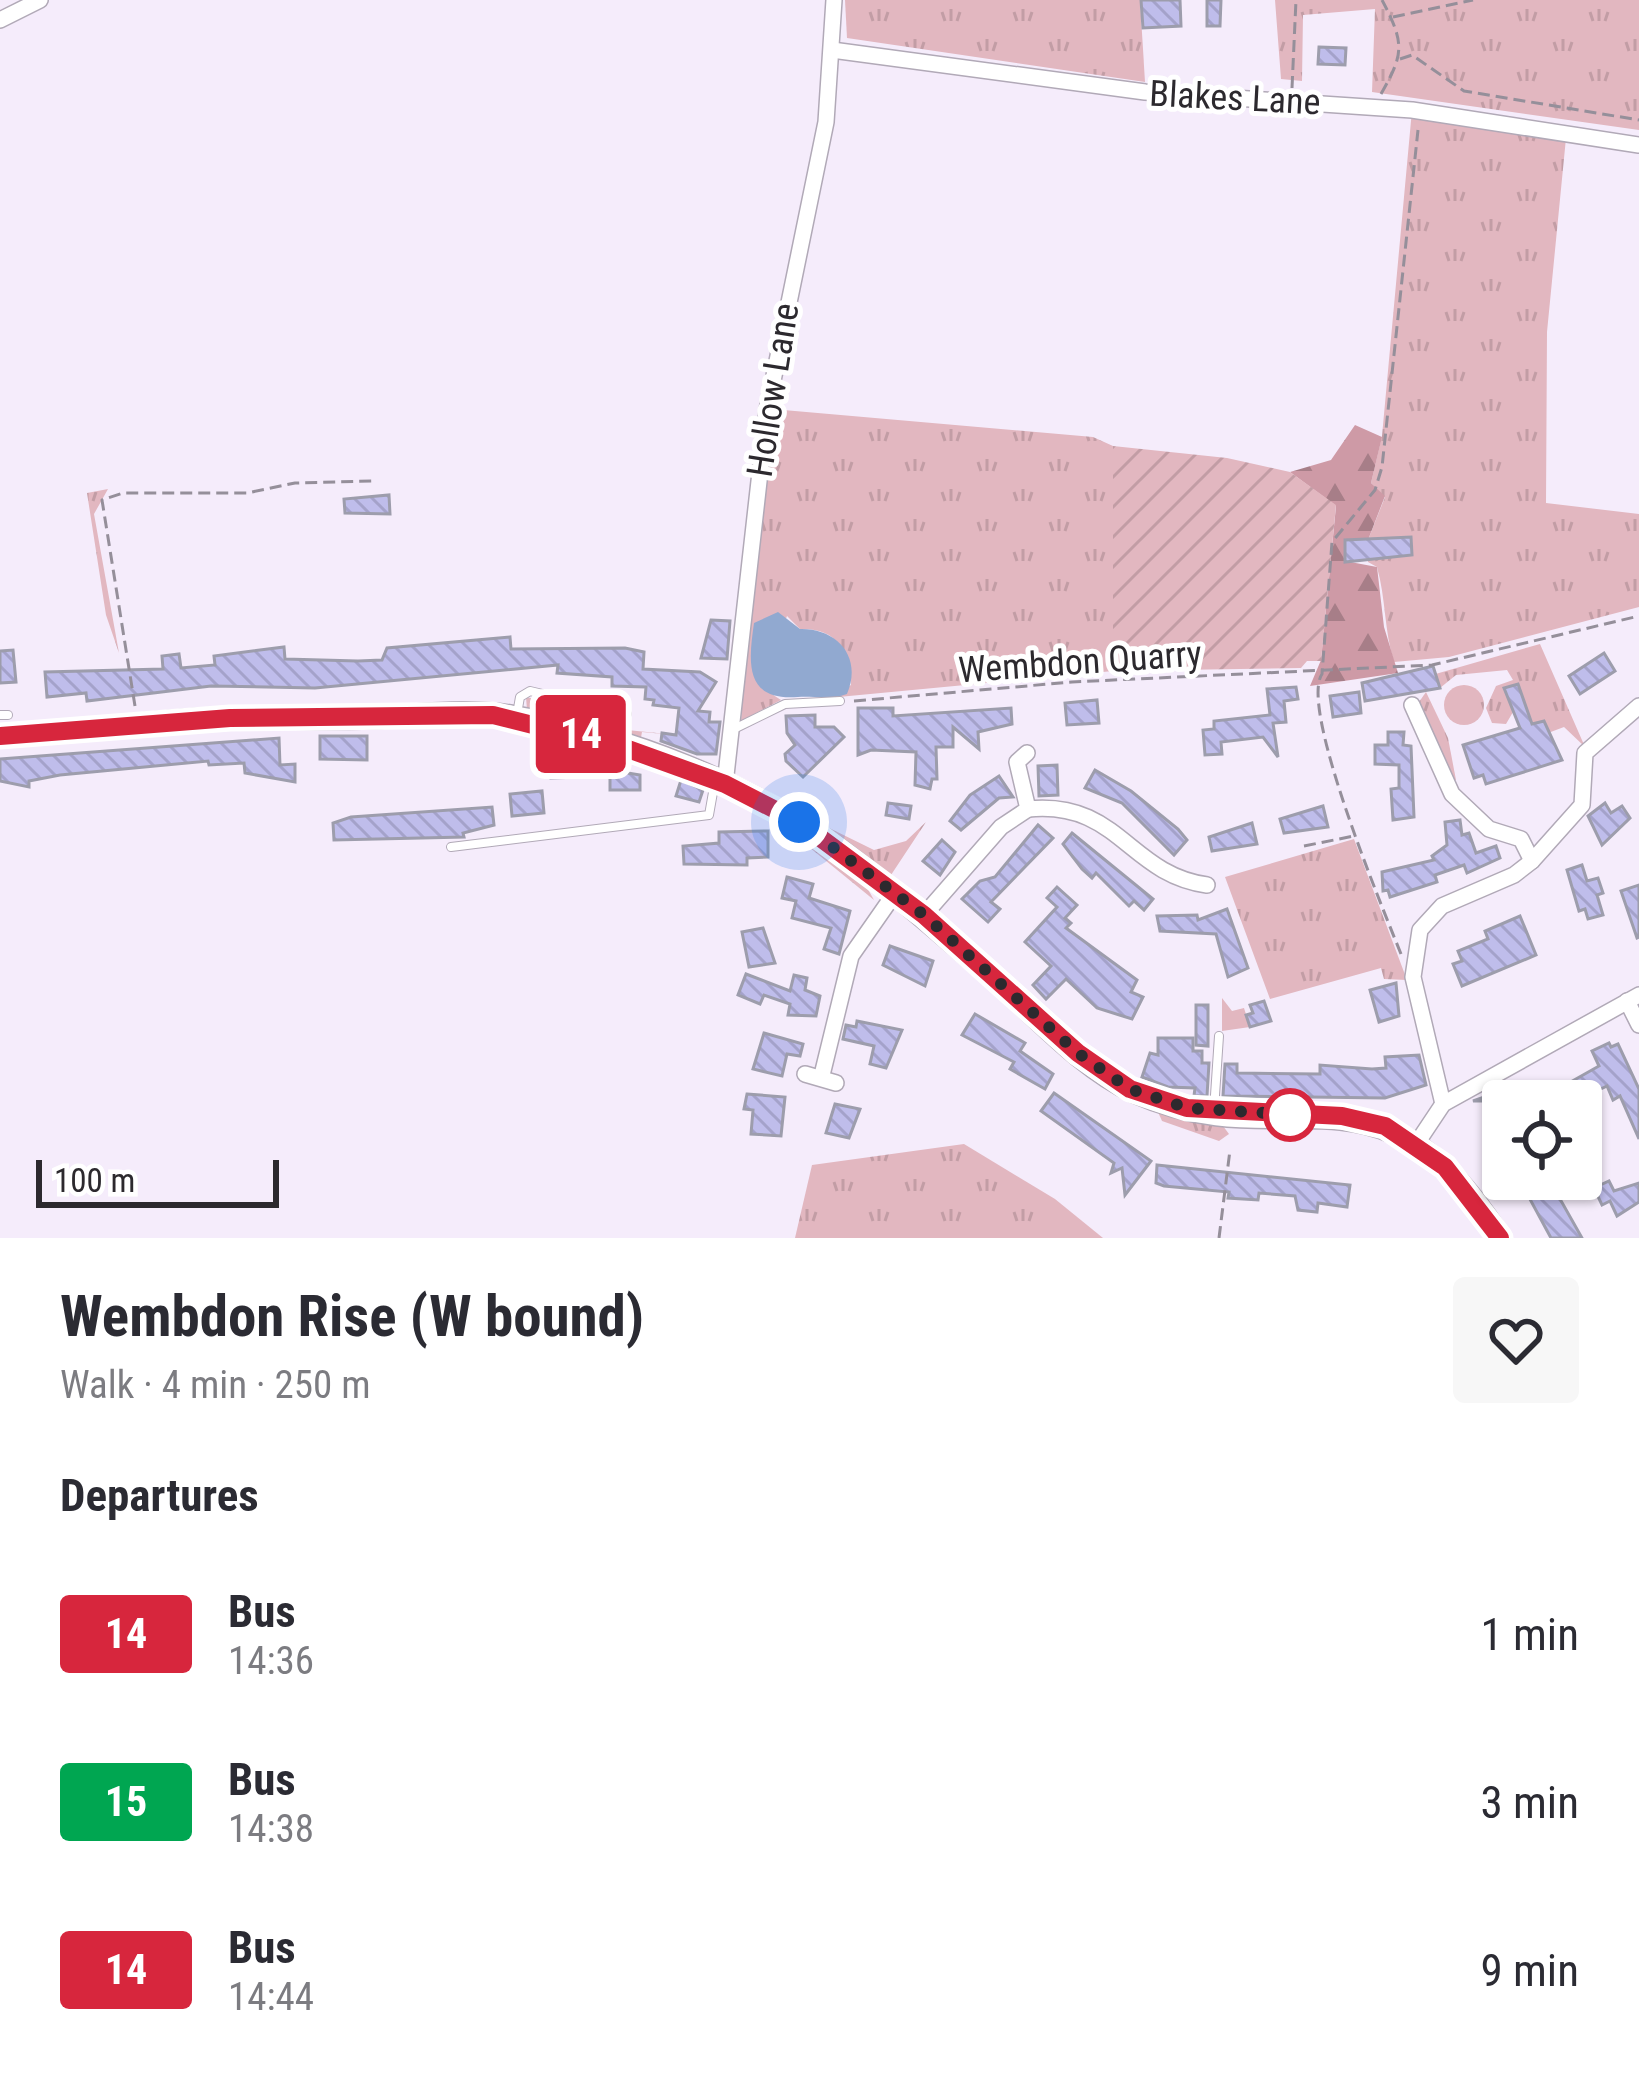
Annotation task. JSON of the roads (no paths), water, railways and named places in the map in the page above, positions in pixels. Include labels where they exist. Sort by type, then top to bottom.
[{"type":"main road","points":[[3,722],[137,726],[230,718],[517,717],[720,782],[799,822],[896,893],[1105,1074],[1155,1100],[1214,1111],[1366,1120],[1417,1143],[1461,1185],[1500,1238]]},
{"type":"street","points":[[0,20],[40,0]]},
{"type":"street","name":"Hollow Lane","points":[[720,782],[732,729],[767,410],[826,122],[834,0]]},
{"type":"street","name":"Blakes Lane","points":[[832,50],[1145,92],[1380,106],[1639,145]]},
{"type":"street","points":[[1412,705],[1452,794],[1489,829],[1521,839],[1532,861]]},
{"type":"street","points":[[1443,1103],[1413,977],[1418,938],[1435,910],[1514,875],[1532,861],[1582,805],[1585,753],[1639,706]]},
{"type":"street","points":[[1027,753],[1017,762],[1017,770],[1028,809]]},
{"type":"street","points":[[924,915],[1001,827],[1028,809],[1069,808],[1093,816],[1162,872],[1207,885]]},
{"type":"street","points":[[821,1078],[850,956],[896,893]]},
{"type":"street","points":[[1417,1143],[1443,1103],[1633,998],[1638,1020]]},
{"type":"lane","points":[[517,717],[520,697],[530,691],[627,714]]},
{"type":"lane","points":[[732,729],[785,704],[840,701]]},
{"type":"lane","points":[[451,847],[709,815],[720,782]]},
{"type":"lane","points":[[1214,1111],[1219,1036]]},
{"type":"water","points":[[778,612],[800,629],[825,633],[843,647],[851,668],[847,694],[781,697],[759,686],[751,665],[754,623]]}]
